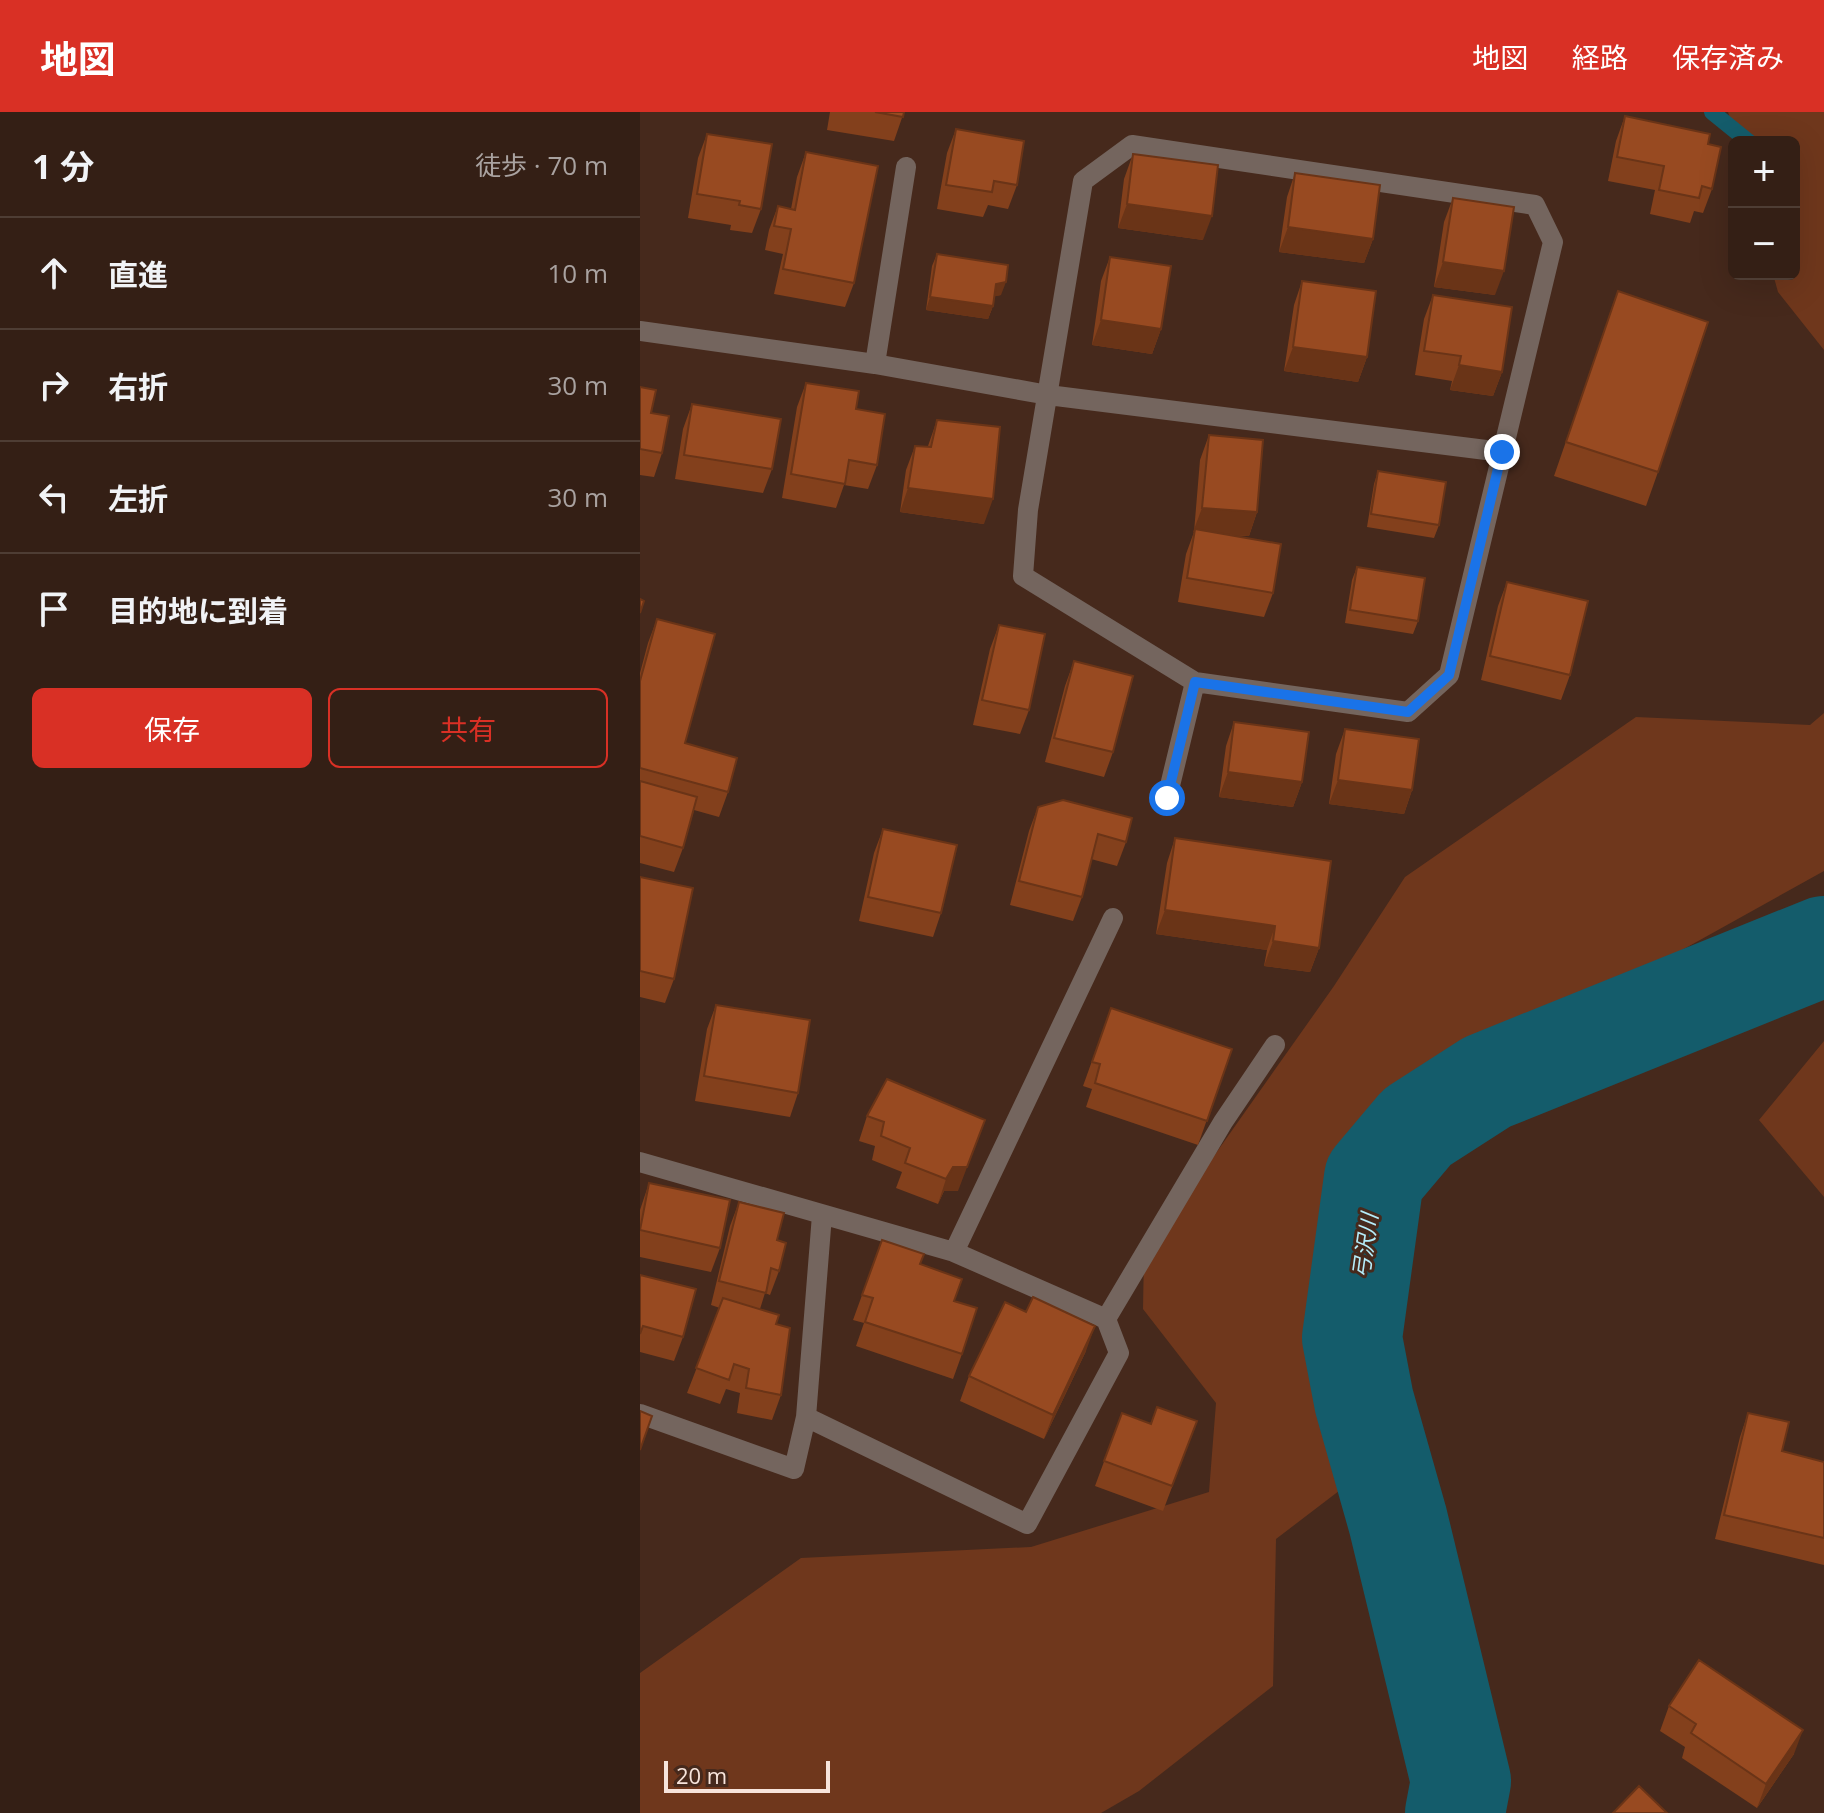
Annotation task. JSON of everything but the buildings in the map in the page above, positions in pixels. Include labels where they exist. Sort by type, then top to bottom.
[{"type":"street","points":[[1132,145],[1535,205],[1553,242],[1449,675],[1408,712],[1195,682],[1023,576],[1028,510],[1048,395],[1083,181],[1132,145]]},
{"type":"street","points":[[875,364],[906,167]]},
{"type":"street","points":[[640,331],[875,364],[1048,395],[1502,452]]},
{"type":"street","points":[[1167,798],[1195,682]]},
{"type":"street","points":[[954,1252],[1113,918]]},
{"type":"street","points":[[1106,1319],[1223,1122],[1275,1045]]},
{"type":"street","points":[[640,1162],[954,1252],[1106,1319],[1119,1353],[1027,1524],[806,1417]]},
{"type":"street","points":[[640,1414],[794,1469],[806,1417],[822,1215]]},
{"type":"shaded area","points":[[1728,112],[1824,112],[1824,350],[1778,292],[1775,280],[1800,280],[1800,136],[1735,136]]},
{"type":"shaded area","points":[[1824,713],[1824,871],[1619,985],[1471,1077],[1371,1157],[1407,1439],[1276,1539],[1273,1686],[1139,1791],[1101,1813],[640,1813],[640,1673],[801,1558],[1031,1547],[1209,1492],[1216,1403],[1143,1309],[1144,1255],[1334,986],[1405,877],[1636,717],[1810,725]]},
{"type":"shaded area","points":[[1824,1041],[1824,1197],[1759,1120]]},
{"type":"waterway","points":[[1712,112],[1742,136]]},
{"type":"waterway","name":"弓沢川","points":[[1455,1813],[1461,1781],[1398,1521],[1364,1401],[1352,1338],[1374,1178],[1417,1127],[1487,1082],[1824,946]]},
{"type":"route","points":[[1167,798],[1195,682],[1408,712],[1449,675],[1502,452]]}]
